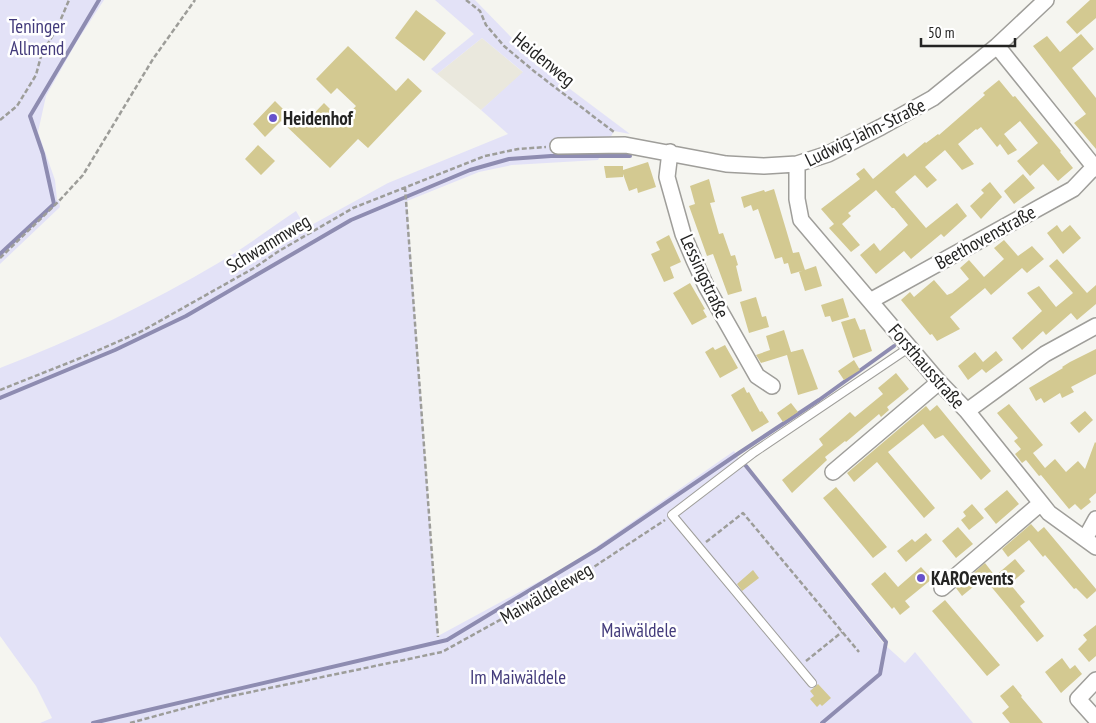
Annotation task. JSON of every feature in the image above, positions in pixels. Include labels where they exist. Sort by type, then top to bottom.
[{"type":"street","name":"Ludwig-Jahn-Straße","points":[[558,146],[625,144],[726,164],[764,166],[797,164],[828,154],[933,98],[997,46],[1046,0]]},
{"type":"street","points":[[997,46],[1095,168]]},
{"type":"street","name":"Lessingstraße","points":[[670,152],[667,177],[683,234],[694,260],[706,286],[757,376],[772,386]]},
{"type":"street","name":"Forsthausstraße","points":[[797,164],[797,199],[801,220],[939,382],[967,412],[1049,513],[1090,543]]},
{"type":"street","name":"Beethovenstraße","points":[[870,300],[1073,189],[1095,168]]},
{"type":"street","points":[[967,412],[1045,354],[1096,326]]},
{"type":"street","points":[[833,472],[939,382]]},
{"type":"street","points":[[942,588],[1041,503]]},
{"type":"street","points":[[1090,543],[1096,519]]},
{"type":"street","points":[[1096,680],[1078,699],[1096,719]]},
{"type":"lane","points":[[812,683],[672,514],[753,453],[910,346]]},
{"type":"path","points":[[0,120],[16,106],[36,75],[41,56],[58,26],[68,0]]},
{"type":"path","points":[[0,258],[59,202],[83,175],[153,59],[195,0]]},
{"type":"path","name":"Heidenweg","points":[[466,0],[480,12],[486,25],[504,46],[535,72],[614,131]]},
{"type":"path","name":"Schwammweg","points":[[0,390],[142,331],[254,268],[279,251],[353,208],[485,156],[518,149],[558,146]]},
{"type":"path","points":[[405,189],[438,636]]},
{"type":"path","points":[[699,548],[743,513],[859,652]]},
{"type":"path","name":"Maiwäldeleweg","points":[[130,723],[222,698],[442,652],[583,574],[672,514]]},
{"type":"path","points":[[799,667],[842,632]]},
{"type":"shaded area","points":[[482,38],[524,73],[481,110],[437,74]]},
{"type":"green space","name":"Teninger Allmend","points":[[0,0],[104,0],[76,43],[46,96],[38,132],[55,180],[57,200],[60,207],[0,264]]},
{"type":"green space","points":[[435,0],[475,0],[538,65],[630,134],[614,131],[598,160],[512,165],[479,172],[407,201],[438,636],[573,563],[734,451],[744,467],[884,644],[905,663],[915,652],[973,723],[40,723],[52,718],[36,686],[0,636],[0,368],[84,333],[166,292],[230,256],[296,211],[306,228],[388,183],[508,134],[481,110],[523,72],[482,38],[437,74],[431,69],[474,34]]},
{"type":"building","points":[[1090,0],[1096,0],[1096,18],[1077,34],[1066,22]]},
{"type":"building","points":[[416,10],[446,33],[424,61],[395,38]]},
{"type":"building","points":[[1081,34],[1094,49],[1072,68],[1096,98],[1096,149],[1074,123],[1086,114],[1033,46],[1047,36],[1060,52]]},
{"type":"building","points":[[348,46],[396,91],[408,78],[422,91],[368,148],[358,139],[330,168],[281,121],[265,137],[253,124],[275,101],[301,127],[324,103],[342,121],[356,106],[337,88],[331,94],[316,79]]},
{"type":"building","points":[[999,80],[1013,97],[1015,96],[1073,168],[1058,181],[1043,164],[1030,176],[1017,161],[1038,143],[1020,121],[1004,134],[1017,150],[1008,155],[1000,144],[997,147],[981,127],[976,129],[958,144],[974,164],[962,170],[945,150],[925,167],[937,180],[927,188],[915,175],[895,192],[926,228],[957,203],[967,216],[944,237],[941,234],[911,259],[904,251],[876,274],[860,255],[874,243],[880,251],[908,225],[894,208],[876,190],[848,213],[851,216],[842,224],[860,245],[851,252],[829,228],[834,224],[821,209],[860,179],[856,174],[864,168],[873,179],[904,153],[907,157],[925,142],[939,135],[985,95],[983,93]]},
{"type":"building","points":[[258,145],[275,161],[261,175],[245,159]]},
{"type":"building","points":[[648,162],[656,187],[638,193],[637,188],[629,191],[623,174],[623,177],[606,178],[604,166],[623,166],[623,170]]},
{"type":"building","points":[[1023,174],[1035,188],[1014,204],[1004,191]]},
{"type":"building","points":[[709,179],[715,202],[710,203],[719,234],[723,233],[731,256],[735,255],[738,265],[736,266],[742,291],[728,295],[713,254],[707,256],[689,206],[695,204],[690,186]]},
{"type":"building","points":[[990,182],[1002,197],[981,219],[970,206],[984,193],[981,190]]},
{"type":"building","points":[[774,189],[793,253],[799,252],[805,270],[791,274],[788,263],[784,264],[782,257],[775,259],[758,209],[753,211],[751,205],[744,208],[741,197]]},
{"type":"building","points":[[1057,225],[1062,232],[1070,225],[1081,238],[1063,254],[1047,233]]},
{"type":"building","points":[[669,235],[681,262],[670,267],[674,278],[664,282],[651,254],[660,250],[656,242]]},
{"type":"building","points":[[1004,240],[1018,256],[1032,246],[1044,259],[1027,273],[1022,268],[991,295],[985,288],[950,317],[960,329],[937,341],[901,300],[910,292],[914,297],[934,280],[947,295],[952,293],[969,279],[960,268],[969,260],[984,277],[1004,259],[994,248]]},
{"type":"building","points":[[1057,259],[1087,293],[1096,285],[1096,304],[1077,320],[1071,313],[1046,335],[1043,331],[1022,350],[1012,338],[1042,311],[1027,293],[1039,286],[1056,307],[1073,293],[1049,266]]},
{"type":"building","points":[[816,266],[822,286],[805,291],[799,272]]},
{"type":"building","points":[[690,283],[705,309],[703,310],[707,317],[692,325],[673,293]]},
{"type":"building","points":[[756,297],[762,317],[766,316],[769,327],[749,333],[740,302]]},
{"type":"building","points":[[843,298],[849,317],[832,322],[830,316],[825,317],[821,305]]},
{"type":"building","points":[[855,318],[860,330],[865,329],[872,351],[853,358],[841,322]]},
{"type":"building","points":[[784,330],[791,352],[803,349],[818,389],[798,395],[787,355],[761,363],[756,355],[770,350],[766,336]]},
{"type":"building","points":[[725,345],[738,368],[720,378],[705,352],[713,347],[715,350]]},
{"type":"building","points":[[1096,349],[1096,374],[1071,387],[1074,392],[1062,398],[1060,393],[1044,403],[1041,398],[1036,401],[1029,388],[1070,362]]},
{"type":"building","points":[[996,351],[1003,360],[986,373],[982,369],[968,380],[958,366],[975,352],[983,362]]},
{"type":"building","points":[[854,360],[860,370],[844,380],[838,371]]},
{"type":"building","points":[[896,373],[909,389],[887,407],[889,410],[881,417],[879,414],[825,457],[827,460],[792,493],[782,480],[823,445],[819,439],[850,412],[855,417],[883,394],[878,388]]},
{"type":"building","points":[[744,387],[747,393],[749,392],[760,412],[762,411],[769,422],[752,432],[731,395]]},
{"type":"building","points":[[791,403],[798,412],[783,422],[777,413]]},
{"type":"building","points":[[1009,404],[1043,445],[1033,453],[1045,468],[1055,459],[1066,472],[1078,461],[1085,469],[1096,443],[1096,493],[1089,499],[1091,502],[1081,510],[1075,504],[1069,509],[1041,475],[1039,476],[1026,460],[1022,463],[1015,454],[1021,449],[1014,441],[1018,438],[997,413]]},
{"type":"building","points":[[937,405],[991,471],[981,480],[943,435],[935,439],[923,424],[888,452],[935,508],[924,518],[877,462],[854,482],[847,473],[926,406],[930,411]]},
{"type":"building","points":[[1085,411],[1093,420],[1079,433],[1070,423]]},
{"type":"building","points":[[836,487],[887,547],[873,558],[823,498]]},
{"type":"building","points":[[1007,490],[1019,504],[996,524],[984,509]]},
{"type":"building","points":[[972,504],[984,518],[969,530],[961,520],[966,516],[963,512]]},
{"type":"building","points":[[1031,524],[1038,532],[1044,527],[1096,589],[1087,599],[1076,588],[1074,589],[1045,555],[1043,557],[1029,540],[1008,557],[1002,549]]},
{"type":"building","points":[[958,527],[973,544],[956,558],[942,541]]},
{"type":"building","points":[[926,533],[932,540],[906,562],[897,551],[912,539],[915,542]]},
{"type":"building","points":[[1015,559],[1025,571],[1010,584],[1025,602],[1020,606],[1044,636],[1037,642],[984,578],[962,596],[956,588],[985,563],[995,576]]},
{"type":"building","points":[[921,567],[932,579],[905,601],[910,607],[900,615],[894,607],[892,609],[871,584],[885,572],[898,587]]},
{"type":"building","points":[[753,570],[759,578],[742,591],[737,584]]},
{"type":"building","points":[[945,600],[1000,665],[987,676],[932,611]]},
{"type":"building","points":[[1096,625],[1096,656],[1089,662],[1078,649],[1087,640],[1083,635]]},
{"type":"building","points":[[1062,658],[1070,669],[1075,665],[1082,674],[1061,693],[1045,672]]},
{"type":"building","points":[[818,684],[831,698],[822,706],[820,704],[817,707],[810,699],[814,696],[810,691]]},
{"type":"building","points":[[1013,685],[1043,723],[1010,723],[1002,713],[1009,707],[1000,696]]},
{"type":"waterway","points":[[0,254],[54,204],[43,154],[30,116],[99,0]]},
{"type":"waterway","points":[[0,398],[115,350],[186,316],[351,220],[470,170],[509,159],[551,156],[630,156]]},
{"type":"waterway","points":[[93,723],[447,640],[598,549],[819,400],[894,346]]},
{"type":"waterway","points":[[746,466],[886,642],[880,674],[822,723]]},
{"type":"place","name":"Heidenhof","points":[[273,118]]},
{"type":"place","name":"KAROevents","points":[[921,578]]},
{"type":"park label","name":"Maiwäldele","points":[[639,630]]},
{"type":"park label","name":"Im Maiwäldele","points":[[518,677]]}]
